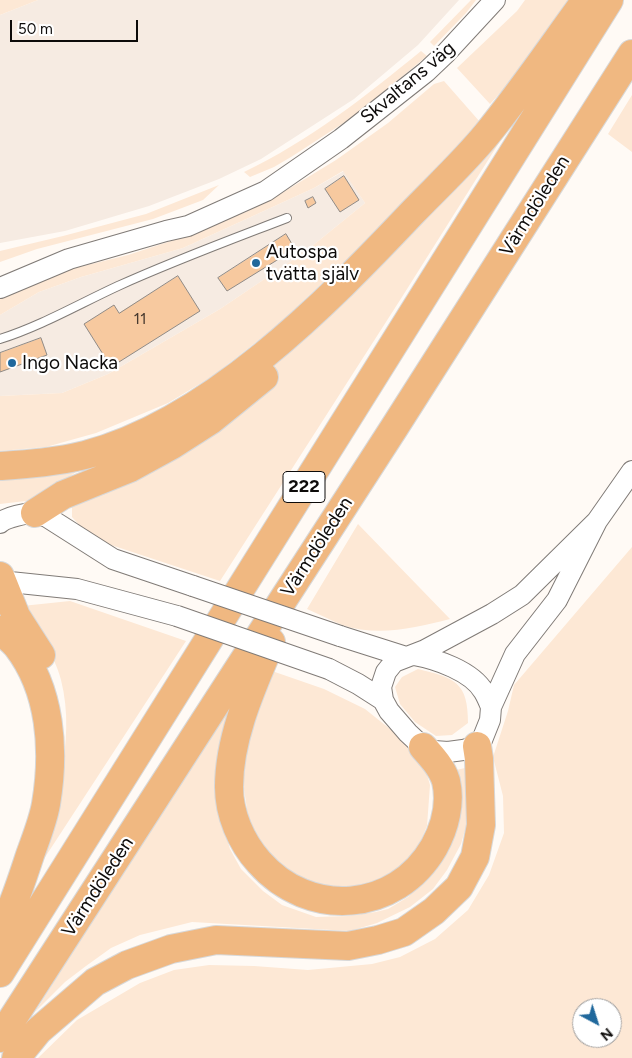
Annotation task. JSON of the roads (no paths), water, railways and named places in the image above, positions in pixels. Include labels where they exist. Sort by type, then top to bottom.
[{"type":"highway","points":[[0,466],[34,464],[85,455],[118,443],[170,420],[209,396],[257,360],[307,318],[386,240],[486,135],[586,0]]},
{"type":"highway","name":"Värmdöleden","points":[[0,973],[609,0]]},
{"type":"highway","name":"Värmdöleden","points":[[0,1038],[632,54]]},
{"type":"highway","points":[[12,517],[139,463],[212,420],[268,374],[337,304],[386,240]]},
{"type":"highway","points":[[0,576],[16,616],[44,660],[53,681],[59,710],[60,741],[46,805],[14,904],[0,934]]},
{"type":"highway","points":[[294,583],[244,709],[234,749],[229,787],[233,813],[242,838],[254,856],[268,873],[286,885],[308,897],[326,901],[347,902],[380,895],[400,883],[413,873],[429,855],[446,818],[448,799],[445,780],[436,761],[423,747]]},
{"type":"highway","points":[[0,630],[16,646],[32,670],[45,708],[50,732],[51,754],[46,805]]},
{"type":"highway","points":[[16,1058],[38,1031],[95,982],[126,965],[171,948],[216,940],[348,946],[404,932],[434,912],[459,887],[474,857],[481,826],[477,746]]},
{"type":"street","name":"Skvaltans väg","points":[[0,288],[70,259],[166,230],[188,226],[266,191],[341,139],[426,72],[495,0]]},
{"type":"street","name":"Skvaltans väg","points":[[0,275],[35,263],[70,259]]},
{"type":"street","points":[[597,521],[522,595],[478,622],[394,662],[386,672],[381,687],[383,700],[389,711],[423,747],[448,752],[477,746],[486,732],[491,707],[515,654],[557,600],[597,521],[632,471]]},
{"type":"street","points":[[12,517],[47,517],[113,559],[340,636],[449,665],[466,675],[484,691],[491,707]]},
{"type":"street","points":[[0,576],[10,582],[77,589],[177,616],[329,669],[383,700]]},
{"type":"lane","points":[[0,339],[56,316],[171,263],[287,218]]},
{"type":"place","name":"Autospa tvätta själv","points":[[256,263]]},
{"type":"place","name":"Ingo Nacka","points":[[12,363]]}]
